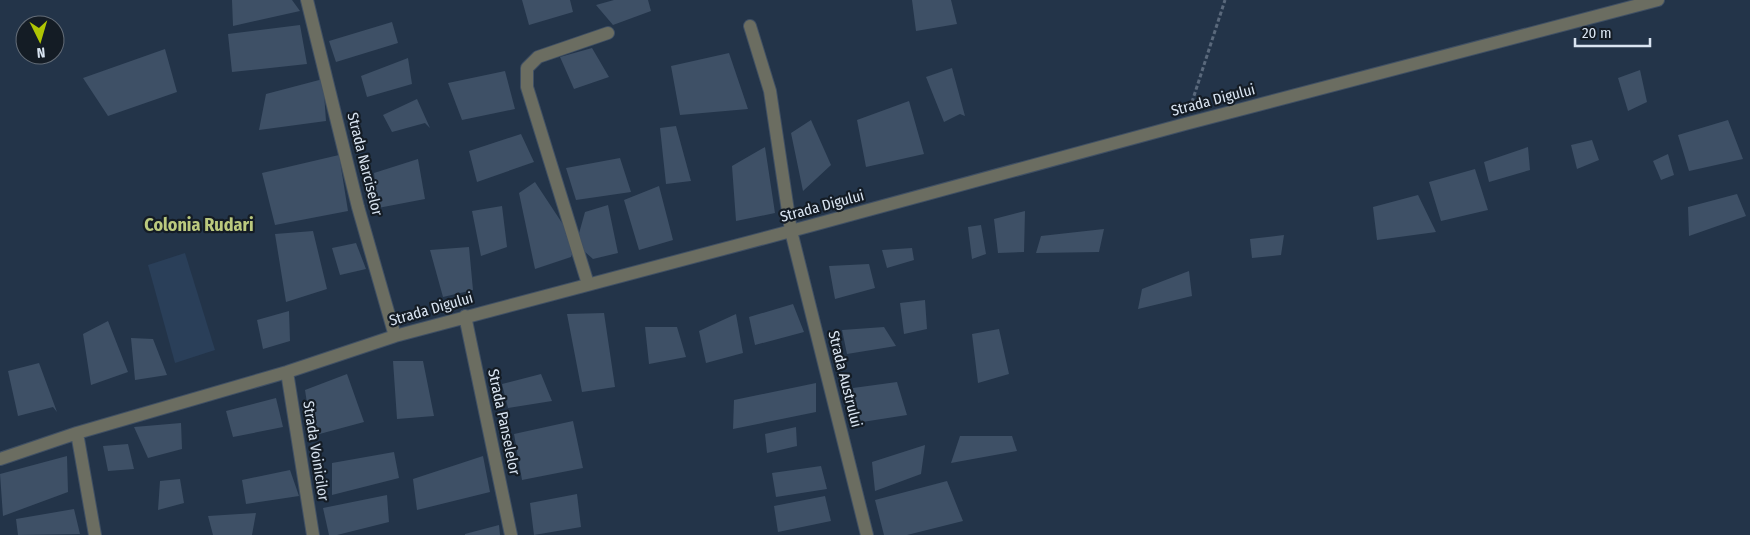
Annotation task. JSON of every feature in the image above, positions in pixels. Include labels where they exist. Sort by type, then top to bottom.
[{"type":"street","name":"Strada Narciselor","points":[[307,0],[358,207],[395,336]]},
{"type":"street","name":"Strada Digului","points":[[0,459],[77,433],[288,372],[395,336],[465,316],[1658,0]]},
{"type":"street","name":"Strada Austrului","points":[[750,26],[770,91],[791,231],[867,535]]},
{"type":"street","points":[[588,284],[527,87],[527,68],[538,57],[608,33]]},
{"type":"street","name":"Strada Panselelor","points":[[465,316],[511,535]]},
{"type":"street","name":"Strada Voinicilor","points":[[288,372],[313,535]]},
{"type":"street","points":[[77,433],[95,535]]},
{"type":"path","points":[[1185,124],[1226,0]]},
{"type":"shaded area","points":[[185,253],[215,350],[175,363],[148,265]]},
{"type":"building","points":[[232,0],[292,0],[300,11],[233,26]]},
{"type":"building","points":[[522,0],[570,0],[573,12],[529,25]]},
{"type":"building","points":[[614,0],[648,0],[651,11],[613,25],[596,5]]},
{"type":"building","points":[[912,0],[951,0],[957,24],[916,31]]},
{"type":"building","points":[[392,22],[398,43],[336,62],[329,41]]},
{"type":"building","points":[[300,25],[307,64],[232,72],[228,34]]},
{"type":"building","points":[[592,48],[609,77],[574,89],[560,57]]},
{"type":"building","points":[[165,49],[177,92],[108,116],[83,78]]},
{"type":"building","points":[[729,53],[748,109],[680,115],[671,66]]},
{"type":"building","points":[[408,58],[412,84],[367,97],[361,76]]},
{"type":"building","points":[[952,68],[965,116],[960,114],[944,122],[926,77]]},
{"type":"building","points":[[1640,70],[1647,102],[1628,111],[1618,78]]},
{"type":"building","points":[[505,71],[515,109],[462,120],[448,83]]},
{"type":"building","points":[[323,79],[326,121],[259,130],[266,94]]},
{"type":"building","points":[[417,99],[430,128],[425,123],[392,132],[383,115]]},
{"type":"building","points":[[909,101],[924,154],[866,167],[857,120]]},
{"type":"building","points":[[811,120],[831,165],[803,191],[791,133]]},
{"type":"building","points":[[1728,120],[1743,159],[1689,171],[1678,135]]},
{"type":"building","points":[[676,126],[691,181],[666,184],[660,128]]},
{"type":"building","points":[[521,134],[534,162],[477,182],[469,151]]},
{"type":"building","points":[[1592,140],[1599,160],[1577,169],[1571,145]]},
{"type":"building","points":[[765,147],[775,213],[736,221],[732,166]]},
{"type":"building","points":[[1528,147],[1530,170],[1489,182],[1484,162]]},
{"type":"building","points":[[1668,154],[1674,175],[1661,180],[1653,161]]},
{"type":"building","points":[[339,155],[348,211],[275,225],[262,173]]},
{"type":"building","points":[[620,158],[631,192],[576,200],[566,168]]},
{"type":"building","points":[[418,159],[425,199],[378,208],[374,173]]},
{"type":"building","points":[[1475,169],[1488,210],[1441,221],[1429,182]]},
{"type":"building","points":[[535,182],[576,244],[571,257],[535,269],[519,193]]},
{"type":"building","points":[[659,186],[673,240],[639,250],[624,200]]},
{"type":"building","points":[[1737,194],[1746,216],[1689,236],[1688,207]]},
{"type":"building","points":[[1418,195],[1436,232],[1377,240],[1373,207]]},
{"type":"building","points":[[608,205],[618,253],[593,259],[576,244],[585,212]]},
{"type":"building","points":[[502,206],[507,247],[481,256],[472,211]]},
{"type":"building","points":[[1025,211],[1024,252],[998,253],[994,219]]},
{"type":"building","points":[[981,225],[986,254],[972,259],[968,227]]},
{"type":"building","points":[[1104,229],[1099,252],[1036,253],[1041,236]]},
{"type":"building","points":[[313,231],[327,289],[286,302],[275,234]]},
{"type":"building","points":[[1284,235],[1281,255],[1252,258],[1250,239]]},
{"type":"building","points":[[356,243],[366,269],[340,275],[332,248]]},
{"type":"building","points":[[469,247],[473,290],[443,297],[430,250]]},
{"type":"building","points":[[912,248],[914,260],[887,268],[882,250]]},
{"type":"building","points":[[869,264],[875,288],[835,299],[829,266]]},
{"type":"building","points":[[1189,271],[1192,296],[1138,309],[1142,289]]},
{"type":"building","points":[[925,300],[927,329],[904,334],[900,303]]},
{"type":"building","points":[[793,304],[804,332],[755,345],[749,317]]},
{"type":"building","points":[[289,311],[290,341],[263,349],[257,320]]},
{"type":"building","points":[[604,313],[615,387],[582,392],[567,314]]},
{"type":"building","points":[[736,314],[743,353],[706,363],[699,331]]},
{"type":"building","points":[[108,321],[128,372],[91,385],[83,334]]},
{"type":"building","points":[[645,327],[677,327],[686,357],[649,364]]},
{"type":"building","points":[[884,327],[896,346],[847,354],[842,330]]},
{"type":"building","points":[[999,329],[1009,374],[978,383],[972,334]]},
{"type":"building","points":[[131,338],[153,339],[167,375],[135,380]]},
{"type":"building","points":[[393,361],[423,361],[434,416],[397,419]]},
{"type":"building","points":[[39,363],[57,412],[53,407],[18,416],[8,371]]},
{"type":"building","points":[[347,374],[364,422],[312,436],[305,390]]},
{"type":"building","points":[[541,374],[552,401],[508,408],[502,384]]},
{"type":"building","points":[[897,382],[907,415],[856,423],[853,388]]},
{"type":"building","points":[[816,383],[816,412],[733,429],[734,400]]},
{"type":"building","points":[[276,398],[283,427],[233,437],[226,411]]},
{"type":"building","points":[[573,421],[583,468],[522,480],[514,434]]},
{"type":"building","points":[[181,423],[182,449],[148,458],[134,427]]},
{"type":"building","points":[[796,427],[797,446],[767,453],[765,434]]},
{"type":"building","points":[[960,436],[1012,436],[1017,451],[951,463]]},
{"type":"building","points":[[128,444],[134,469],[108,471],[103,446]]},
{"type":"building","points":[[925,445],[921,474],[875,491],[872,462]]},
{"type":"building","points":[[394,452],[399,478],[332,495],[332,463]]},
{"type":"building","points":[[67,456],[68,492],[3,516],[0,474]]},
{"type":"building","points":[[483,456],[490,492],[417,510],[413,479]]},
{"type":"building","points":[[821,466],[827,489],[776,497],[772,473]]},
{"type":"building","points":[[290,470],[299,496],[246,504],[242,480]]},
{"type":"building","points":[[180,479],[184,503],[158,510],[160,481]]},
{"type":"building","points":[[947,481],[963,521],[907,535],[884,535],[875,500]]},
{"type":"building","points":[[577,494],[581,527],[534,535],[530,503]]},
{"type":"building","points":[[387,495],[389,522],[337,535],[329,535],[323,508]]},
{"type":"building","points":[[825,496],[831,521],[778,532],[774,506]]},
{"type":"building","points":[[74,509],[80,534],[18,535],[16,519]]},
{"type":"building","points":[[256,513],[252,535],[213,535],[208,516]]},
{"type":"building","points":[[499,525],[500,535],[465,535],[465,534]]},
{"type":"district","name":"Colonia Rudari","points":[[199,225]]}]
